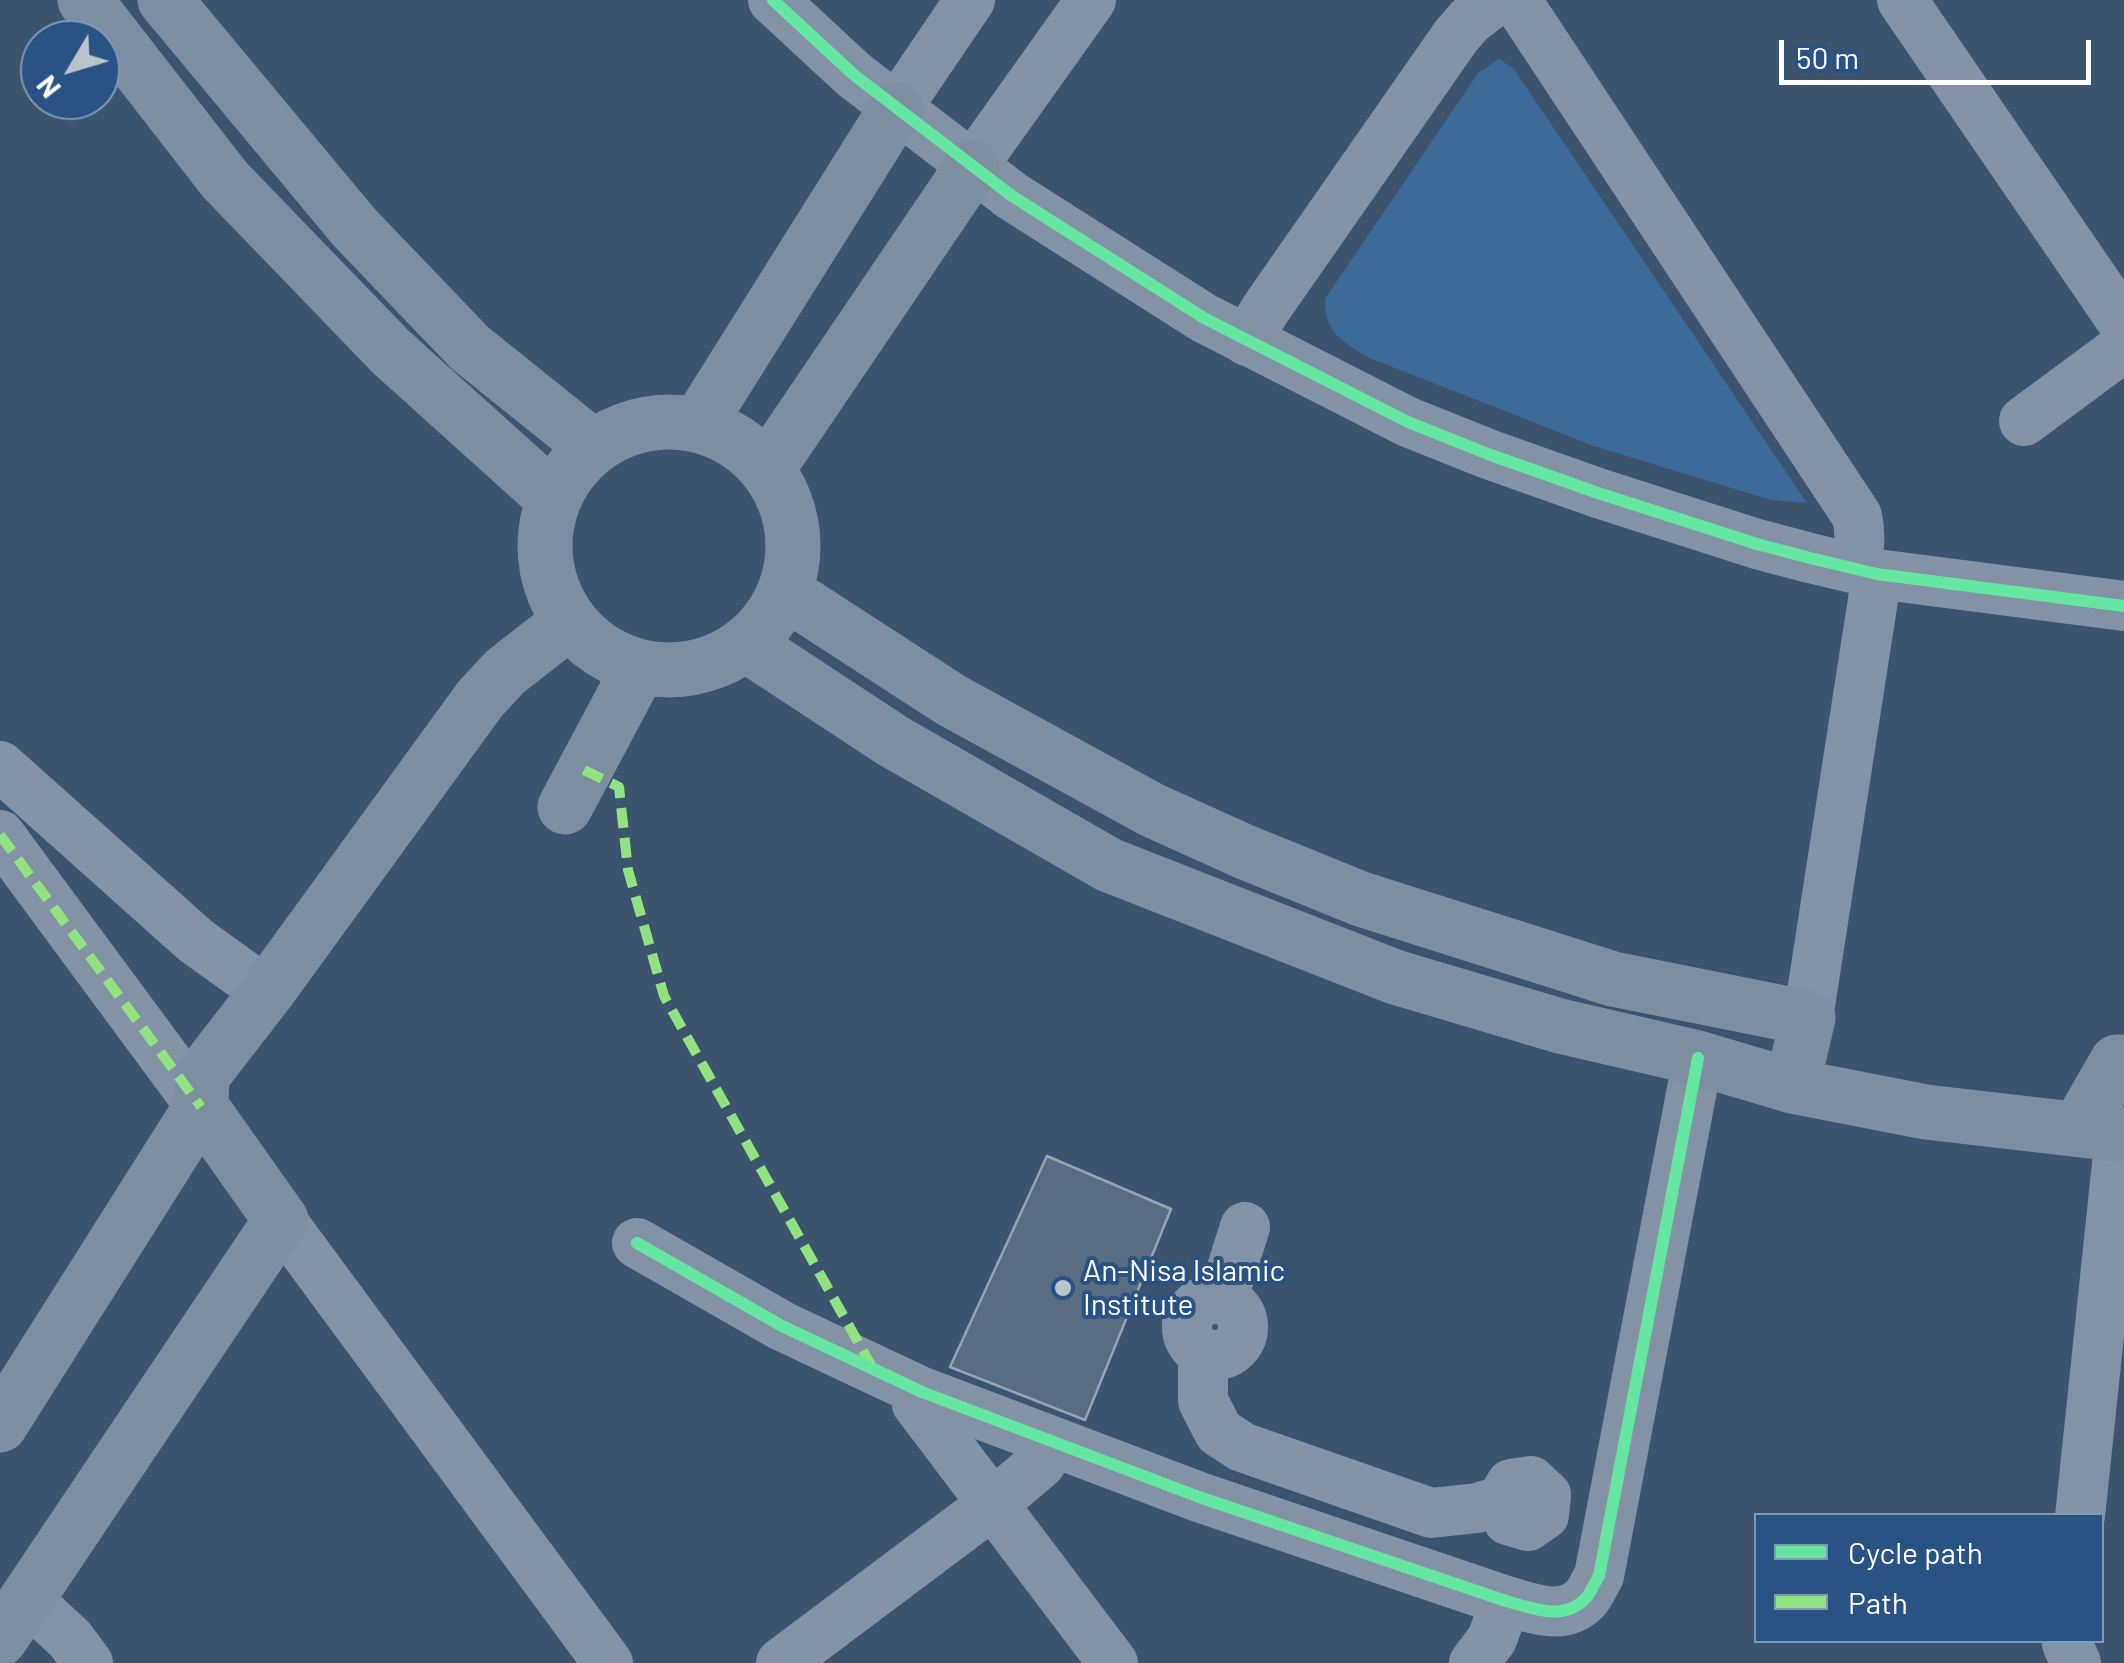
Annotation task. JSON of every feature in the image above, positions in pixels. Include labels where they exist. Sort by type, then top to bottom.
[{"type":"street","points":[[85,0],[225,180],[391,352],[552,498]]},
{"type":"street","points":[[165,0],[354,226],[470,348],[592,446]]},
{"type":"street","points":[[773,0],[854,75],[1012,196],[1188,308],[1408,422],[1488,454],[1740,538],[1866,571],[2124,606]]},
{"type":"street","points":[[698,423],[896,109],[970,0]]},
{"type":"street","points":[[768,468],[972,167],[1091,0]]},
{"type":"street","points":[[1247,341],[1456,36],[1496,0]]},
{"type":"street","points":[[1516,0],[1857,516],[1866,571],[1808,1018],[1792,1086]]},
{"type":"street","points":[[1902,0],[2124,324]]},
{"type":"street","points":[[2024,422],[2124,347]]},
{"type":"street","points":[[643,422],[698,423],[737,440],[768,468],[794,528],[786,593],[747,645],[696,668],[640,668],[601,651],[569,622],[550,583],[544,540],[552,498],[592,446],[643,422]]},
{"type":"street","points":[[786,593],[951,700],[1152,810],[1245,852],[1361,899],[1613,979],[1808,1018]]},
{"type":"street","points":[[0,1425],[201,1106],[202,1076],[480,699],[505,672],[569,622]]},
{"type":"street","points":[[747,645],[893,742],[1109,865],[1394,977],[1560,1026],[1698,1058],[1792,1086],[1926,1112],[2108,1132]]},
{"type":"street","points":[[564,807],[640,668]]},
{"type":"street","points":[[0,766],[196,941],[266,992]]},
{"type":"street","points":[[0,835],[608,1663]]},
{"type":"street","points":[[637,1244],[782,1326],[922,1392],[1199,1497],[1548,1613],[1569,1609],[1585,1599],[1599,1576],[1698,1058]]},
{"type":"street","points":[[2080,1513],[2108,1132],[2116,1062],[2124,1062]]},
{"type":"street","points":[[88,1663],[70,1639],[14,1619],[281,1220]]},
{"type":"street","points":[[1244,1227],[1222,1300],[1236,1306],[1244,1324],[1239,1344],[1223,1356],[1203,1354],[1203,1401],[1219,1432],[1242,1447],[1430,1513],[1522,1508],[1606,1542]]},
{"type":"street","points":[[922,1392],[917,1404],[1113,1663]]},
{"type":"street","points":[[781,1663],[1041,1464],[1050,1441]]},
{"type":"street","points":[[1474,1663],[1492,1639],[1506,1600]]},
{"type":"shaded area","points":[[1499,59],[1514,69],[1807,503],[1771,500],[1594,446],[1367,357],[1331,328],[1325,299],[1478,73]]},
{"type":"building","name":"An-Nisa Islamic Institute","points":[[1047,1156],[1171,1209],[1085,1420],[950,1367]]},
{"type":"marked path","points":[[584,770],[619,787],[628,870],[664,996],[871,1365]]},
{"type":"marked path","points":[[0,835],[201,1107]]},
{"type":"cycle path","points":[[773,0],[854,75],[1012,196],[1204,318],[1408,422],[1598,493],[1810,558],[1877,574],[2124,606]]},
{"type":"cycle path","points":[[637,1243],[782,1326],[922,1392],[1199,1497],[1506,1601],[1537,1609],[1568,1610],[1586,1598],[1599,1576],[1698,1058]]},
{"type":"place","name":"An-Nisa Islamic Institute","points":[[1063,1288]]}]
